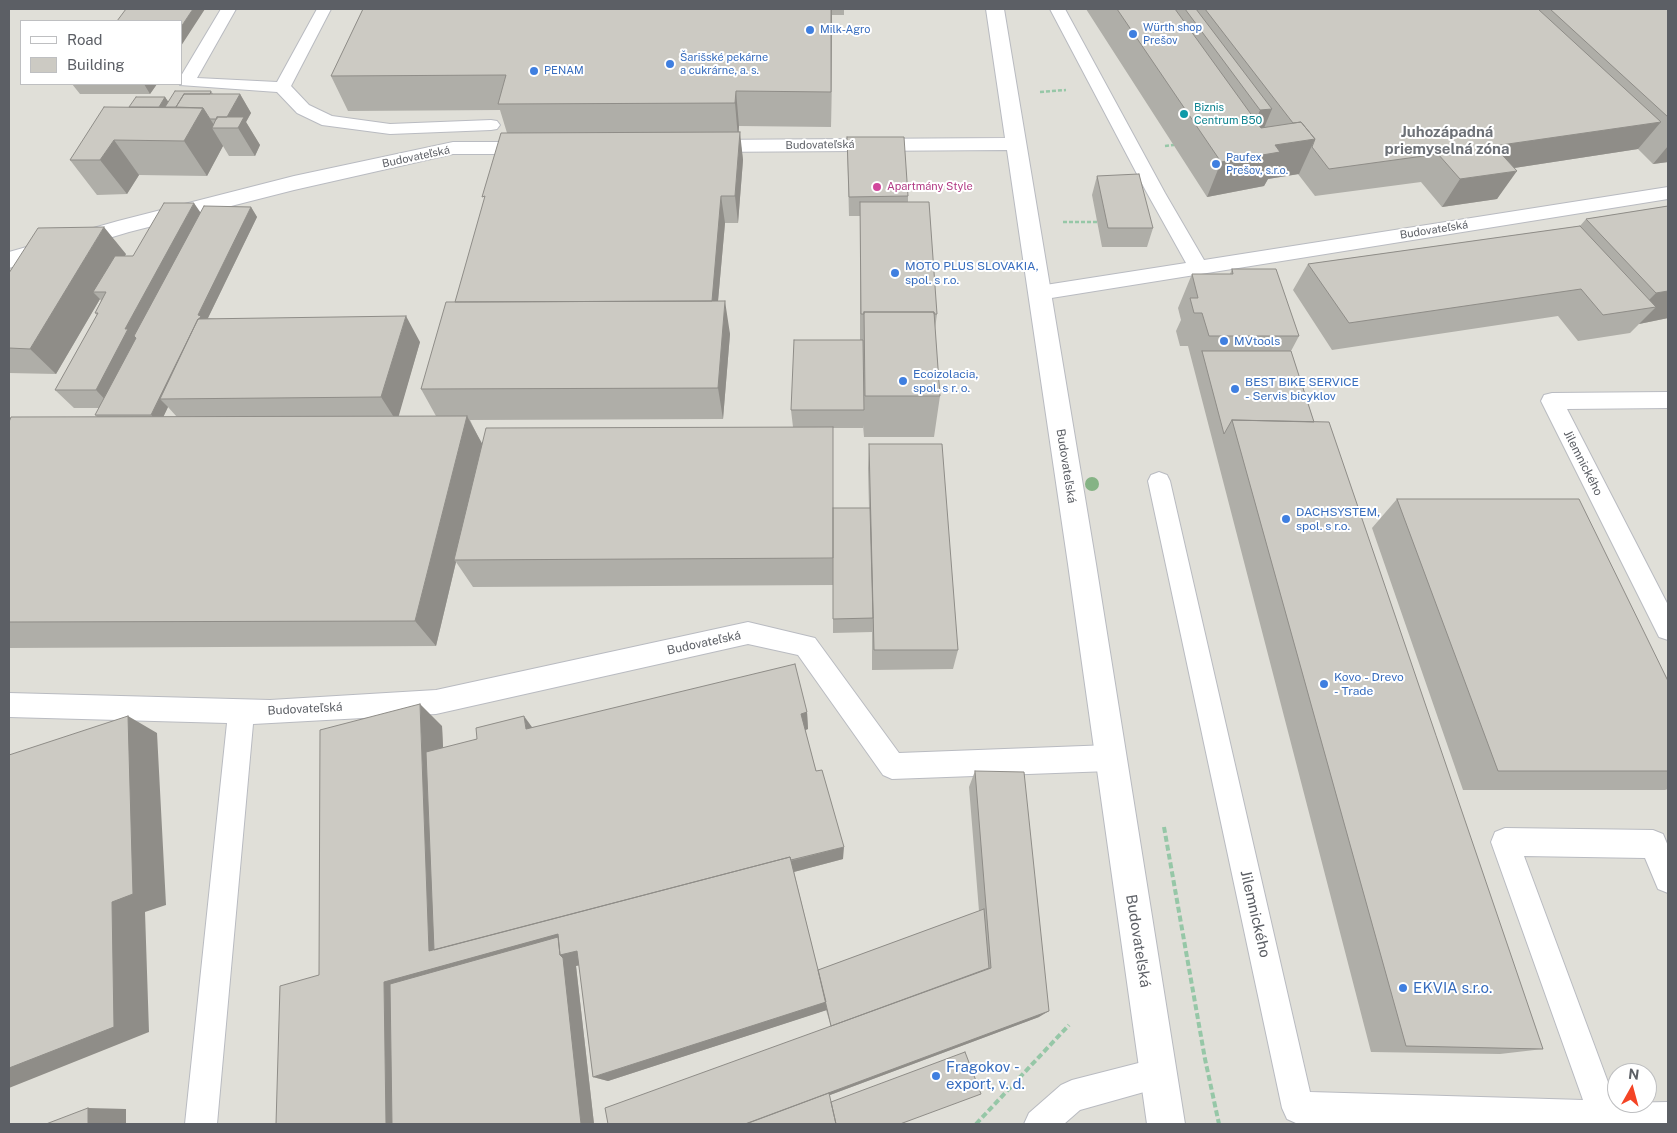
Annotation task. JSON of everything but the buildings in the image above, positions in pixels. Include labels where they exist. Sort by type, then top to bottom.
[{"type":"street","name":"Budovateľská","points":[[995,9],[1166,1124]]},
{"type":"street","name":"Budovateľská","points":[[683,147],[1016,144]]},
{"type":"street","name":"Budovateľská","points":[[9,260],[126,226],[294,183],[454,148],[553,148]]},
{"type":"lane","points":[[228,9],[186,82],[282,87],[324,9]]},
{"type":"lane","points":[[1057,9],[1156,193],[1199,268]]},
{"type":"lane","name":"Budovateľská","points":[[282,87],[303,109],[328,121],[390,129],[492,125]]},
{"type":"lane","name":"Budovateľská","points":[[1039,294],[1668,193]]},
{"type":"lane","name":"Jilemnického","points":[[1668,400],[1552,401],[1668,629]]},
{"type":"lane","name":"Jilemnického","points":[[1159,481],[1298,1108],[1545,1119],[1605,1116],[1668,1118]]},
{"type":"lane","name":"Budovateľská","points":[[9,705],[270,712],[436,702],[748,633],[806,646],[892,766],[1110,758]]},
{"type":"lane","points":[[201,1124],[240,711]]},
{"type":"lane","points":[[1605,1116],[1505,842],[1653,844],[1668,878]]},
{"type":"lane","points":[[1040,1124],[1072,1096],[1158,1074]]},
{"type":"path","points":[[1057,222],[1097,222]]},
{"type":"path","points":[[976,1124],[1069,1025]]},
{"type":"shaded area","points":[[9,9],[1668,9],[1668,1124],[9,1124]]},
{"type":"place","name":"Milk-Agro","points":[[810,30]]},
{"type":"place","name":"Würth shop Prešov","points":[[1133,34]]},
{"type":"place","name":"Šarišské pekárne a cukrárne, a. s.","points":[[670,64]]},
{"type":"place","name":"PENAM","points":[[534,71]]},
{"type":"place","name":"Biznis Centrum B50","points":[[1184,114]]},
{"type":"place","name":"Paufex Prešov, s.r.o.","points":[[1216,164]]},
{"type":"place","name":"Apartmány Style","points":[[877,187]]},
{"type":"place","name":"MOTO PLUS SLOVAKIA, spol. s r.o.","points":[[895,273]]},
{"type":"place","name":"MVtools","points":[[1224,341]]},
{"type":"place","name":"Ecoizolacia, spol. s r. o.","points":[[903,381]]},
{"type":"place","name":"BEST BIKE SERVICE - Servis bicyklov","points":[[1235,389]]},
{"type":"place","name":"DACHSYSTEM, spol. s r.o.","points":[[1286,519]]},
{"type":"place","name":"Kovo - Drevo - Trade","points":[[1324,684]]},
{"type":"place","name":"EKVIA s.r.o.","points":[[1403,988]]},
{"type":"place","name":"Fragokov - export, v. d.","points":[[936,1076]]},
{"type":"district","name":"Juhozápadná priemyselná zóna","points":[[1447,140]]}]
